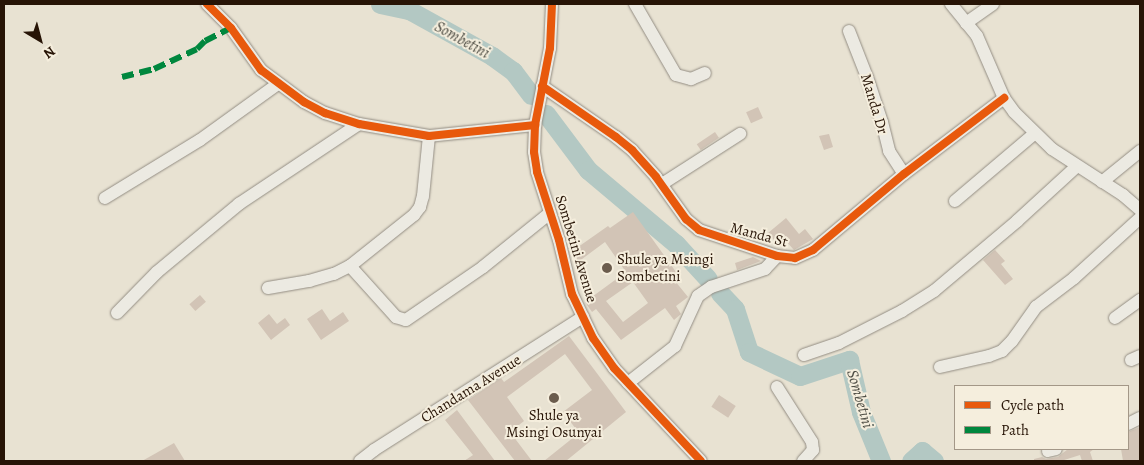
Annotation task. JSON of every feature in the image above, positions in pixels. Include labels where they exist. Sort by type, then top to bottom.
[{"type":"street","points":[[207,4],[231,28],[261,70],[278,84],[311,106],[359,124],[429,136],[535,125]]},
{"type":"street","name":"Sombetini Avenue","points":[[552,4],[550,48],[535,125],[534,152],[537,172],[572,294],[593,338],[628,383],[701,461]]},
{"type":"street","points":[[635,4],[676,75],[691,79],[705,73]]},
{"type":"street","points":[[966,23],[993,4]]},
{"type":"street","points":[[954,5],[982,46],[1004,98],[1034,134],[1076,166],[1123,195],[1140,210]]},
{"type":"street","name":"Manda Dr","points":[[849,31],[882,122],[889,151],[904,174]]},
{"type":"street","points":[[105,198],[200,140],[278,84]]},
{"type":"street","name":"Manda St","points":[[542,86],[616,137],[662,184],[678,211],[699,230],[776,256],[795,258],[813,250],[904,174],[1004,98]]},
{"type":"street","points":[[117,312],[157,272],[239,204],[359,124]]},
{"type":"street","points":[[662,184],[740,134]]},
{"type":"street","points":[[955,201],[1034,134]]},
{"type":"street","points":[[268,288],[309,281],[334,274],[350,266],[407,222],[420,207],[429,136]]},
{"type":"street","points":[[1102,182],[1140,151]]},
{"type":"street","points":[[804,354],[839,343],[902,311],[934,291],[1017,222],[1076,166]]},
{"type":"street","points":[[350,266],[396,317],[406,320],[483,267],[550,212]]},
{"type":"street","points":[[940,367],[989,356],[1002,351],[1012,341],[1036,307],[1080,272],[1140,218]]},
{"type":"street","points":[[628,383],[675,346],[698,296],[711,287],[765,269],[776,256]]},
{"type":"street","points":[[1115,318],[1140,300]]},
{"type":"street","name":"Chandama Avenue","points":[[360,461],[377,456],[583,318]]},
{"type":"street","points":[[777,387],[812,442],[813,450],[803,461]]},
{"type":"building","points":[[758,107],[763,118],[751,123],[746,112]]},
{"type":"building","points":[[715,132],[719,138],[701,150],[697,144]]},
{"type":"building","points":[[829,134],[833,147],[824,150],[819,136]]},
{"type":"building","points":[[633,212],[676,272],[671,276],[688,297],[676,306],[681,314],[674,320],[665,308],[621,340],[596,309],[592,312],[585,302],[626,272],[605,242],[578,262],[571,252],[608,226],[610,228]],"holes":[[[633,282],[648,303],[623,322],[606,301]]]},
{"type":"building","points":[[786,218],[799,234],[805,229],[813,239],[794,250],[785,240],[779,246],[768,233]]},
{"type":"building","points":[[995,250],[1005,261],[1001,264],[1013,279],[1005,285],[983,260]]},
{"type":"building","points":[[753,257],[761,261],[737,270],[735,263]]},
{"type":"building","points":[[200,295],[206,302],[195,311],[189,304]]},
{"type":"building","points":[[322,309],[330,321],[343,312],[349,321],[321,340],[307,319]]},
{"type":"building","points":[[269,314],[277,324],[285,318],[290,325],[271,340],[258,323]]},
{"type":"building","points":[[569,336],[626,412],[566,461],[544,461],[579,433],[563,412],[592,390],[565,354],[507,397],[524,421],[510,432],[532,461],[515,461],[468,400],[501,378],[504,382]]},
{"type":"building","points":[[719,395],[736,406],[728,418],[711,407]]},
{"type":"building","points":[[457,410],[495,461],[464,461],[473,455],[445,420]]},
{"type":"building","points":[[1140,427],[1140,461],[1123,461],[1121,450],[1129,450],[1129,432]]},
{"type":"building","points":[[174,443],[185,461],[142,461]]},
{"type":"building","points":[[1067,450],[1093,450],[1090,452],[1093,461],[1082,461],[1080,455],[1061,461],[1034,461],[1034,459],[1042,457],[1046,459],[1058,457]]},
{"type":"waterway","name":"Sombetini","points":[[380,4],[409,10],[492,56],[513,71],[531,95]]},
{"type":"waterway","name":"Sombetini","points":[[546,114],[588,170],[676,244],[708,279]]},
{"type":"waterway","name":"Sombetini","points":[[720,293],[735,309],[749,352],[800,376],[849,360],[861,412],[881,461]]},
{"type":"waterway","name":"Sombetini","points":[[911,461],[922,451],[934,461]]},
{"type":"marked path","points":[[122,77],[154,69],[197,49],[205,41],[231,28]]},
{"type":"cycle path","points":[[207,4],[231,28],[261,70],[304,102],[325,113],[359,124],[429,136],[535,125]]},
{"type":"cycle path","points":[[552,4],[550,48],[535,125],[534,152],[537,172],[559,240],[572,294],[593,338],[614,368],[701,461]]},
{"type":"cycle path","points":[[542,86],[632,150],[656,177],[686,219],[699,230],[777,256],[795,258],[813,250],[904,174],[1004,98]]},
{"type":"place","name":"Shule ya Msingi Sombetini","points":[[607,268]]},
{"type":"place","name":"Shule ya Msingi Osunyai","points":[[554,398]]}]
